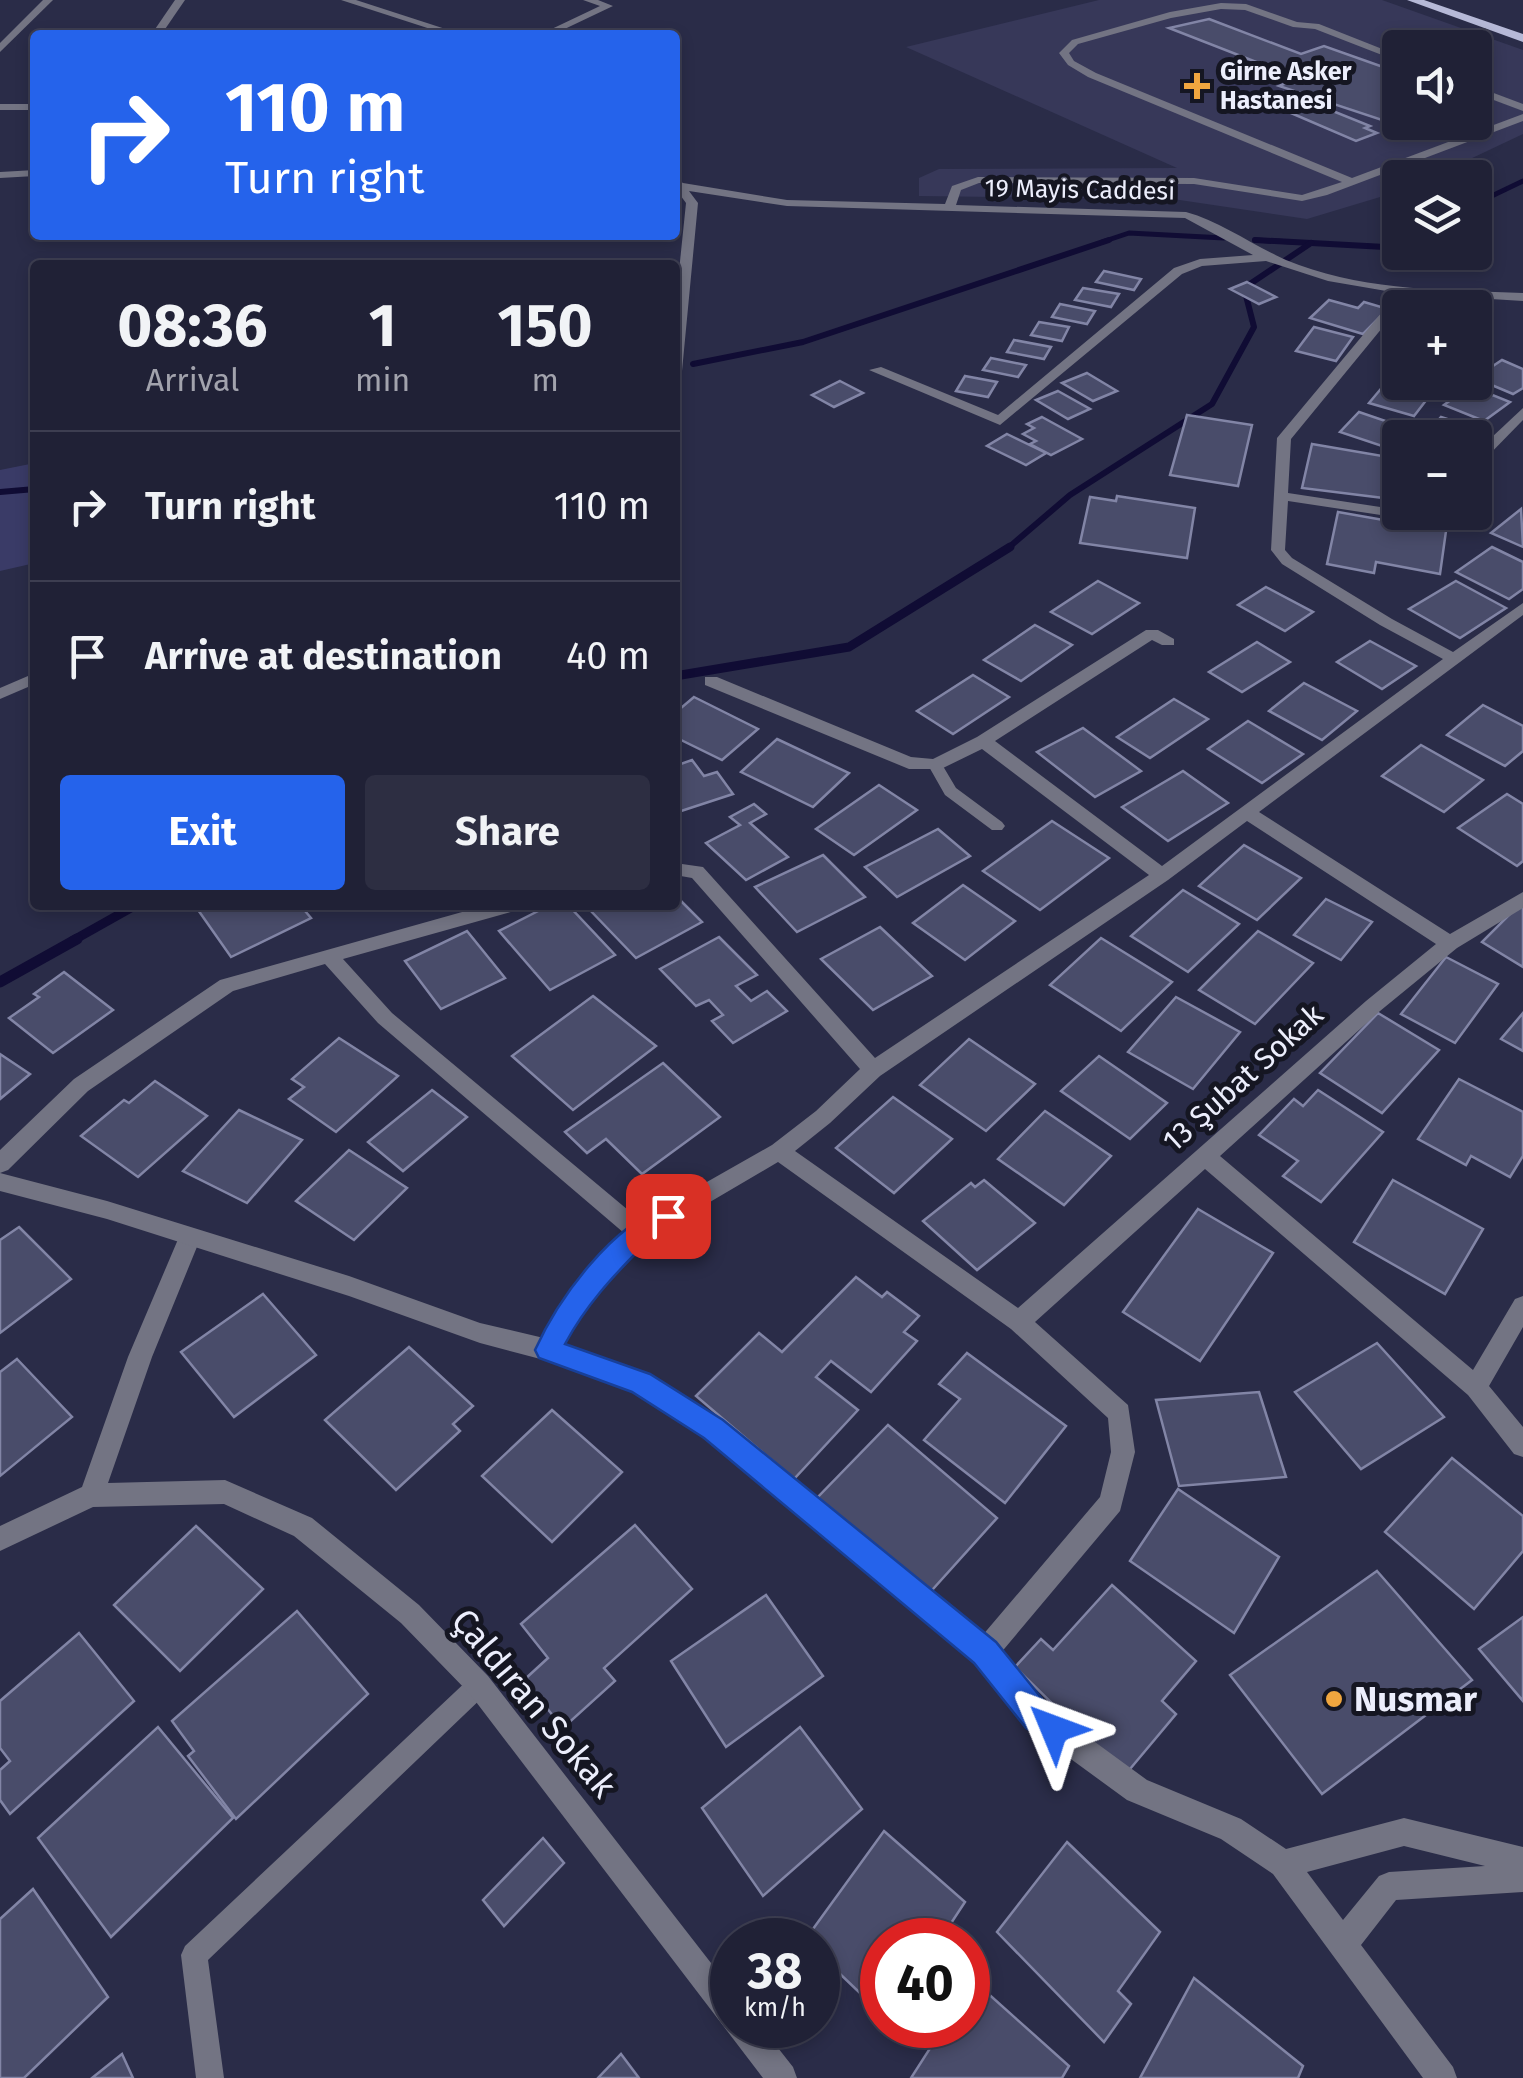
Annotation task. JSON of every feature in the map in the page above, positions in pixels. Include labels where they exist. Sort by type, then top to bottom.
[{"type":"main road","points":[[1423,1],[1523,38]]},
{"type":"street","points":[[0,49],[48,0]]},
{"type":"street","points":[[159,30],[180,0]]},
{"type":"street","points":[[346,0],[443,30]]},
{"type":"street","points":[[555,30],[608,6],[588,0]]},
{"type":"street","points":[[1351,182],[1092,75],[1064,54],[1075,42],[1170,15],[1221,6],[1246,8],[1296,25],[1316,26],[1382,53]]},
{"type":"street","points":[[1492,96],[1523,108]]},
{"type":"street","points":[[0,108],[30,107]]},
{"type":"street","points":[[949,209],[956,188],[978,180],[1194,181],[1302,198],[1523,117]]},
{"type":"street","points":[[0,175],[30,173]]},
{"type":"street","name":"19 Mayis Caddesi","points":[[680,184],[787,203],[1186,214],[1208,222],[1268,257],[1358,284],[1406,290]]},
{"type":"street","points":[[680,187],[692,203],[680,322]]},
{"type":"street","points":[[876,370],[1000,420],[1178,271],[1200,263],[1268,257]]},
{"type":"street","name":"19 Mayis Caddesi","points":[[1492,296],[1523,298]]},
{"type":"street","points":[[1382,319],[1284,438],[1278,550],[1287,561],[1453,658]]},
{"type":"street","points":[[1492,444],[1523,412]]},
{"type":"street","points":[[1280,496],[1382,511]]},
{"type":"street","points":[[548,1350],[577,1298],[640,1232],[778,1151],[824,1117],[873,1070],[1162,875],[1523,608]]},
{"type":"street","points":[[711,681],[909,763],[935,765],[983,740],[1152,634],[1168,642]]},
{"type":"street","points":[[0,694],[30,680]]},
{"type":"street","points":[[983,740],[1162,875]]},
{"type":"street","points":[[1247,813],[1450,943]]},
{"type":"street","points":[[680,870],[697,872],[873,1070]]},
{"type":"street","name":"13 Şubat Sokak","points":[[1018,1322],[1372,1006],[1450,943],[1523,899]]},
{"type":"street","points":[[0,1164],[81,1085],[227,985],[493,910]]},
{"type":"street","points":[[330,956],[385,1018],[640,1232]]},
{"type":"street","points":[[778,1151],[1018,1322],[1120,1413],[1123,1452],[1111,1503],[985,1652]]},
{"type":"street","points":[[1205,1156],[1476,1387],[1523,1446]]},
{"type":"street","points":[[0,1182],[107,1210],[640,1383],[714,1429],[985,1652],[1037,1717],[1137,1790],[1231,1829],[1283,1864],[1442,2078]]},
{"type":"street","points":[[91,1495],[140,1357],[190,1237]]},
{"type":"street","points":[[1476,1387],[1523,1306]]},
{"type":"street","name":"Çaldıran Sokak","points":[[0,1539],[91,1495],[226,1492],[302,1526],[410,1614],[479,1685],[710,1985]]},
{"type":"street","points":[[1283,1864],[1404,1832],[1523,1861]]},
{"type":"street","points":[[1342,1944],[1389,1886],[1523,1878]]},
{"type":"street","points":[[759,2048],[782,2078]]},
{"type":"lane","points":[[935,765],[950,791],[996,826]]},
{"type":"lane","points":[[210,2078],[194,1955],[479,1685]]},
{"type":"shaded area","name":"Girne Asker Hastanesi","points":[[1099,0],[1382,0],[1467,30],[1382,30],[1382,140],[1492,140],[1492,39],[1523,50],[1523,134],[1468,160],[1382,160],[1382,196],[1307,219],[1173,199],[919,196],[919,178],[939,169],[1177,168],[906,47]]},
{"type":"shaded area","points":[[30,464],[30,564],[0,571],[0,470]]},
{"type":"building","points":[[1209,19],[1301,54],[1324,46],[1382,67],[1382,120],[1279,86],[1289,82],[1277,77],[1287,74],[1169,28]]},
{"type":"building","points":[[1303,99],[1370,126],[1365,128],[1377,133],[1356,141],[1284,110],[1301,104],[1295,101]]},
{"type":"building","points":[[1104,271],[1141,279],[1134,290],[1096,282]]},
{"type":"building","points":[[1247,282],[1276,297],[1259,304],[1230,289]]},
{"type":"building","points":[[1083,288],[1119,294],[1111,307],[1075,300]]},
{"type":"building","points":[[1329,300],[1358,308],[1364,302],[1382,307],[1382,315],[1363,334],[1310,318]]},
{"type":"building","points":[[1060,304],[1095,311],[1087,324],[1052,317]]},
{"type":"building","points":[[1039,322],[1069,327],[1062,341],[1031,335]]},
{"type":"building","points":[[1314,327],[1353,337],[1336,361],[1296,351]]},
{"type":"building","points":[[1014,340],[1051,347],[1044,359],[1007,352]]},
{"type":"building","points":[[991,358],[1026,365],[1018,377],[983,370]]},
{"type":"building","points":[[1502,360],[1523,369],[1523,388],[1513,394],[1492,385],[1492,367]]},
{"type":"building","points":[[1087,373],[1117,391],[1093,401],[1062,383]]},
{"type":"building","points":[[965,376],[997,382],[988,397],[956,391]]},
{"type":"building","points":[[840,381],[863,393],[834,407],[812,395]]},
{"type":"building","points":[[1382,388],[1382,400],[1426,400],[1414,416],[1369,403]]},
{"type":"building","points":[[1058,391],[1090,409],[1068,419],[1036,400]]},
{"type":"building","points":[[1492,395],[1510,402],[1485,420],[1444,405],[1451,400],[1492,400]]},
{"type":"building","points":[[1359,412],[1383,420],[1382,446],[1340,432]]},
{"type":"building","points":[[1187,415],[1252,425],[1238,486],[1170,475]]},
{"type":"building","points":[[1042,417],[1082,439],[1051,455],[1030,444],[1036,441],[1023,434],[1034,428],[1027,424]]},
{"type":"building","points":[[1007,434],[1046,453],[1026,465],[987,446]]},
{"type":"building","points":[[1312,444],[1382,456],[1382,498],[1302,488]]},
{"type":"building","points":[[1117,496],[1195,508],[1187,558],[1080,543],[1090,497],[1116,501]]},
{"type":"building","points":[[1521,509],[1523,547],[1491,533]]},
{"type":"building","points":[[1338,512],[1382,520],[1382,530],[1446,531],[1440,574],[1376,562],[1374,573],[1327,564]]},
{"type":"building","points":[[1492,547],[1523,562],[1523,589],[1509,599],[1456,572]]},
{"type":"building","points":[[1098,581],[1139,603],[1092,634],[1051,612]]},
{"type":"building","points":[[1456,581],[1506,608],[1460,638],[1409,609]]},
{"type":"building","points":[[1266,587],[1313,612],[1285,631],[1238,605]]},
{"type":"building","points":[[1035,625],[1072,645],[1021,681],[984,660]]},
{"type":"building","points":[[1370,641],[1416,666],[1382,689],[1337,662]]},
{"type":"building","points":[[1257,642],[1290,662],[1242,692],[1209,672]]},
{"type":"building","points":[[973,675],[1009,697],[953,734],[917,711]]},
{"type":"building","points":[[1304,683],[1357,711],[1322,740],[1269,711]]},
{"type":"building","points":[[694,697],[758,729],[722,760],[680,739],[680,709]]},
{"type":"building","points":[[1174,699],[1208,719],[1150,758],[1117,737]]},
{"type":"building","points":[[1483,705],[1523,726],[1523,751],[1505,766],[1447,735]]},
{"type":"building","points":[[1248,721],[1303,754],[1262,783],[1208,749]]},
{"type":"building","points":[[1083,728],[1141,771],[1095,797],[1037,752]]},
{"type":"building","points":[[777,739],[849,773],[813,807],[741,772]]},
{"type":"building","points":[[1421,745],[1483,780],[1444,812],[1382,776]]},
{"type":"building","points":[[692,760],[704,776],[717,772],[733,794],[680,811],[680,764]]},
{"type":"building","points":[[1183,771],[1228,803],[1168,841],[1122,807]]},
{"type":"building","points":[[879,785],[917,810],[854,855],[816,829]]},
{"type":"building","points":[[1507,794],[1523,804],[1523,861],[1517,866],[1458,828]]},
{"type":"building","points":[[754,804],[766,814],[750,823],[788,857],[746,880],[706,843],[740,825],[730,817]]},
{"type":"building","points":[[1052,821],[1109,858],[1040,910],[983,871]]},
{"type":"building","points":[[938,829],[970,856],[897,897],[865,867]]},
{"type":"building","points":[[1244,845],[1301,878],[1257,920],[1199,886]]},
{"type":"building","points":[[823,855],[865,897],[797,932],[755,887]]},
{"type":"building","points":[[963,885],[1015,921],[965,960],[913,923]]},
{"type":"building","points":[[1183,890],[1239,924],[1188,972],[1131,936]]},
{"type":"building","points":[[1326,899],[1372,922],[1341,960],[1294,935]]},
{"type":"building","points":[[680,900],[702,922],[636,958],[590,910],[680,910]]},
{"type":"building","points":[[1523,901],[1523,967],[1482,942]]},
{"type":"building","points":[[198,910],[304,910],[311,918],[231,957]]},
{"type":"building","points":[[540,910],[573,910],[615,955],[550,990],[499,931]]},
{"type":"building","points":[[880,927],[932,976],[873,1010],[821,959]]},
{"type":"building","points":[[467,931],[505,978],[441,1009],[405,961]]},
{"type":"building","points":[[1258,931],[1313,963],[1255,1024],[1199,990]]},
{"type":"building","points":[[719,937],[757,975],[736,986],[751,1001],[767,991],[787,1011],[733,1043],[712,1021],[723,1015],[709,1000],[696,1006],[660,969]]},
{"type":"building","points":[[1101,938],[1172,982],[1121,1031],[1050,985]]},
{"type":"building","points":[[1446,957],[1498,984],[1455,1043],[1401,1014]]},
{"type":"building","points":[[64,972],[113,1010],[53,1053],[9,1018],[39,997],[34,994]]},
{"type":"building","points":[[593,996],[656,1046],[573,1110],[512,1056]]},
{"type":"building","points":[[1176,997],[1240,1032],[1193,1089],[1128,1052]]},
{"type":"building","points":[[1378,1013],[1439,1050],[1382,1113],[1320,1073]]},
{"type":"building","points":[[1523,1013],[1523,1051],[1501,1039]]},
{"type":"building","points":[[339,1038],[398,1076],[336,1132],[289,1099],[304,1087],[292,1079]]},
{"type":"building","points":[[969,1039],[1035,1084],[986,1131],[920,1085]]},
{"type":"building","points":[[0,1054],[30,1074],[0,1099]]},
{"type":"building","points":[[1099,1056],[1167,1103],[1130,1139],[1061,1091]]},
{"type":"building","points":[[663,1063],[720,1117],[642,1174],[606,1139],[587,1153],[565,1132]]},
{"type":"building","points":[[1459,1079],[1523,1112],[1523,1156],[1510,1177],[1471,1156],[1466,1165],[1418,1139]]},
{"type":"building","points":[[155,1081],[207,1116],[138,1177],[81,1136],[124,1100],[129,1103]]},
{"type":"building","points":[[432,1090],[467,1117],[403,1171],[368,1142]]},
{"type":"building","points":[[1318,1090],[1383,1132],[1321,1202],[1283,1176],[1298,1161],[1259,1135],[1294,1099],[1303,1106]]},
{"type":"building","points":[[893,1097],[952,1139],[894,1193],[836,1148]]},
{"type":"building","points":[[239,1110],[302,1140],[247,1203],[183,1171]]},
{"type":"building","points":[[1045,1111],[1111,1156],[1064,1205],[998,1159]]},
{"type":"building","points":[[349,1150],[407,1188],[354,1240],[296,1201]]},
{"type":"building","points":[[984,1180],[1035,1223],[977,1270],[923,1221],[971,1183],[975,1187]]},
{"type":"building","points":[[1393,1180],[1483,1229],[1445,1294],[1354,1242]]},
{"type":"building","points":[[1198,1209],[1273,1253],[1200,1361],[1123,1312]]},
{"type":"building","points":[[19,1227],[71,1279],[0,1333],[0,1240]]},
{"type":"building","points":[[856,1277],[882,1297],[887,1292],[919,1316],[904,1332],[917,1341],[871,1392],[831,1361],[816,1377],[858,1410],[794,1479],[696,1396],[759,1333],[782,1352]]},
{"type":"building","points":[[263,1294],[316,1355],[234,1417],[181,1352]]},
{"type":"building","points":[[1377,1343],[1444,1417],[1361,1469],[1295,1392]]},
{"type":"building","points":[[409,1347],[473,1406],[453,1424],[460,1431],[396,1490],[325,1420]]},
{"type":"building","points":[[967,1353],[1066,1426],[1005,1503],[924,1440],[960,1399],[939,1384]]},
{"type":"building","points":[[17,1359],[72,1417],[0,1476],[0,1372]]},
{"type":"building","points":[[1259,1392],[1286,1477],[1179,1486],[1156,1400]]},
{"type":"building","points":[[552,1410],[622,1472],[552,1542],[482,1476]]},
{"type":"building","points":[[888,1425],[997,1518],[924,1599],[817,1498]]},
{"type":"building","points":[[1452,1458],[1523,1516],[1523,1551],[1474,1609],[1385,1532]]},
{"type":"building","points":[[1178,1489],[1279,1557],[1234,1633],[1130,1561]]},
{"type":"building","points":[[635,1525],[692,1589],[604,1668],[615,1681],[563,1728],[524,1680],[548,1658],[521,1624]]},
{"type":"building","points":[[196,1526],[263,1589],[180,1671],[114,1605]]},
{"type":"building","points":[[1377,1571],[1472,1680],[1322,1794],[1230,1675]]},
{"type":"building","points":[[1112,1585],[1196,1661],[1162,1701],[1176,1714],[1125,1775],[1015,1667],[1041,1639],[1053,1650]]},
{"type":"building","points":[[766,1595],[823,1676],[726,1747],[671,1661]]},
{"type":"building","points":[[297,1611],[368,1694],[236,1819],[188,1756],[194,1751],[172,1721]]},
{"type":"building","points":[[1523,1617],[1523,1701],[1479,1649]]},
{"type":"building","points":[[79,1633],[134,1701],[10,1814],[0,1800],[0,1770],[10,1761],[0,1748],[0,1701]]},
{"type":"building","points":[[158,1727],[233,1818],[111,1937],[38,1838]]},
{"type":"building","points":[[800,1727],[862,1809],[763,1896],[702,1808]]},
{"type":"building","points":[[884,1831],[965,1902],[954,1918],[860,1918],[860,1993],[840,1974],[840,1918],[821,1918]]},
{"type":"building","points":[[543,1838],[564,1863],[504,1926],[483,1900]]},
{"type":"building","points":[[1067,1842],[1160,1932],[1118,1991],[1131,2004],[1104,2042],[997,1932]]},
{"type":"building","points":[[33,1889],[108,1997],[24,2078],[0,2078],[0,1919]]},
{"type":"building","points":[[1194,1978],[1303,2066],[1298,2078],[1140,2078]]},
{"type":"building","points":[[990,1995],[1069,2066],[1062,2078],[911,2078],[930,2048],[990,2048]]},
{"type":"building","points":[[122,2054],[133,2078],[92,2078]]},
{"type":"building","points":[[621,2054],[639,2078],[598,2078]]},
{"type":"waterway","points":[[1492,196],[1523,181]]},
{"type":"waterway","points":[[1102,242],[1129,233],[1224,238]]},
{"type":"waterway","points":[[693,364],[803,342],[1109,240]]},
{"type":"waterway","points":[[1293,242],[1255,240],[1311,243]]},
{"type":"waterway","points":[[1008,549],[1070,495],[1212,404],[1254,327],[1244,288],[1311,243]]},
{"type":"waterway","points":[[1311,243],[1382,247]]},
{"type":"waterway","points":[[0,492],[30,489]]},
{"type":"waterway","points":[[680,675],[849,647],[1008,549]]},
{"type":"waterway","points":[[72,941],[127,910]]},
{"type":"waterway","points":[[0,982],[77,939]]},
{"type":"place","name":"Girne Asker Hastanesi","points":[[1197,86]]},
{"type":"place","name":"Nusmar","points":[[1334,1699]]},
{"type":"route","points":[[668,1216],[640,1232],[577,1298],[548,1350],[640,1383],[714,1429],[985,1652],[1037,1717],[1054,1729]]}]
